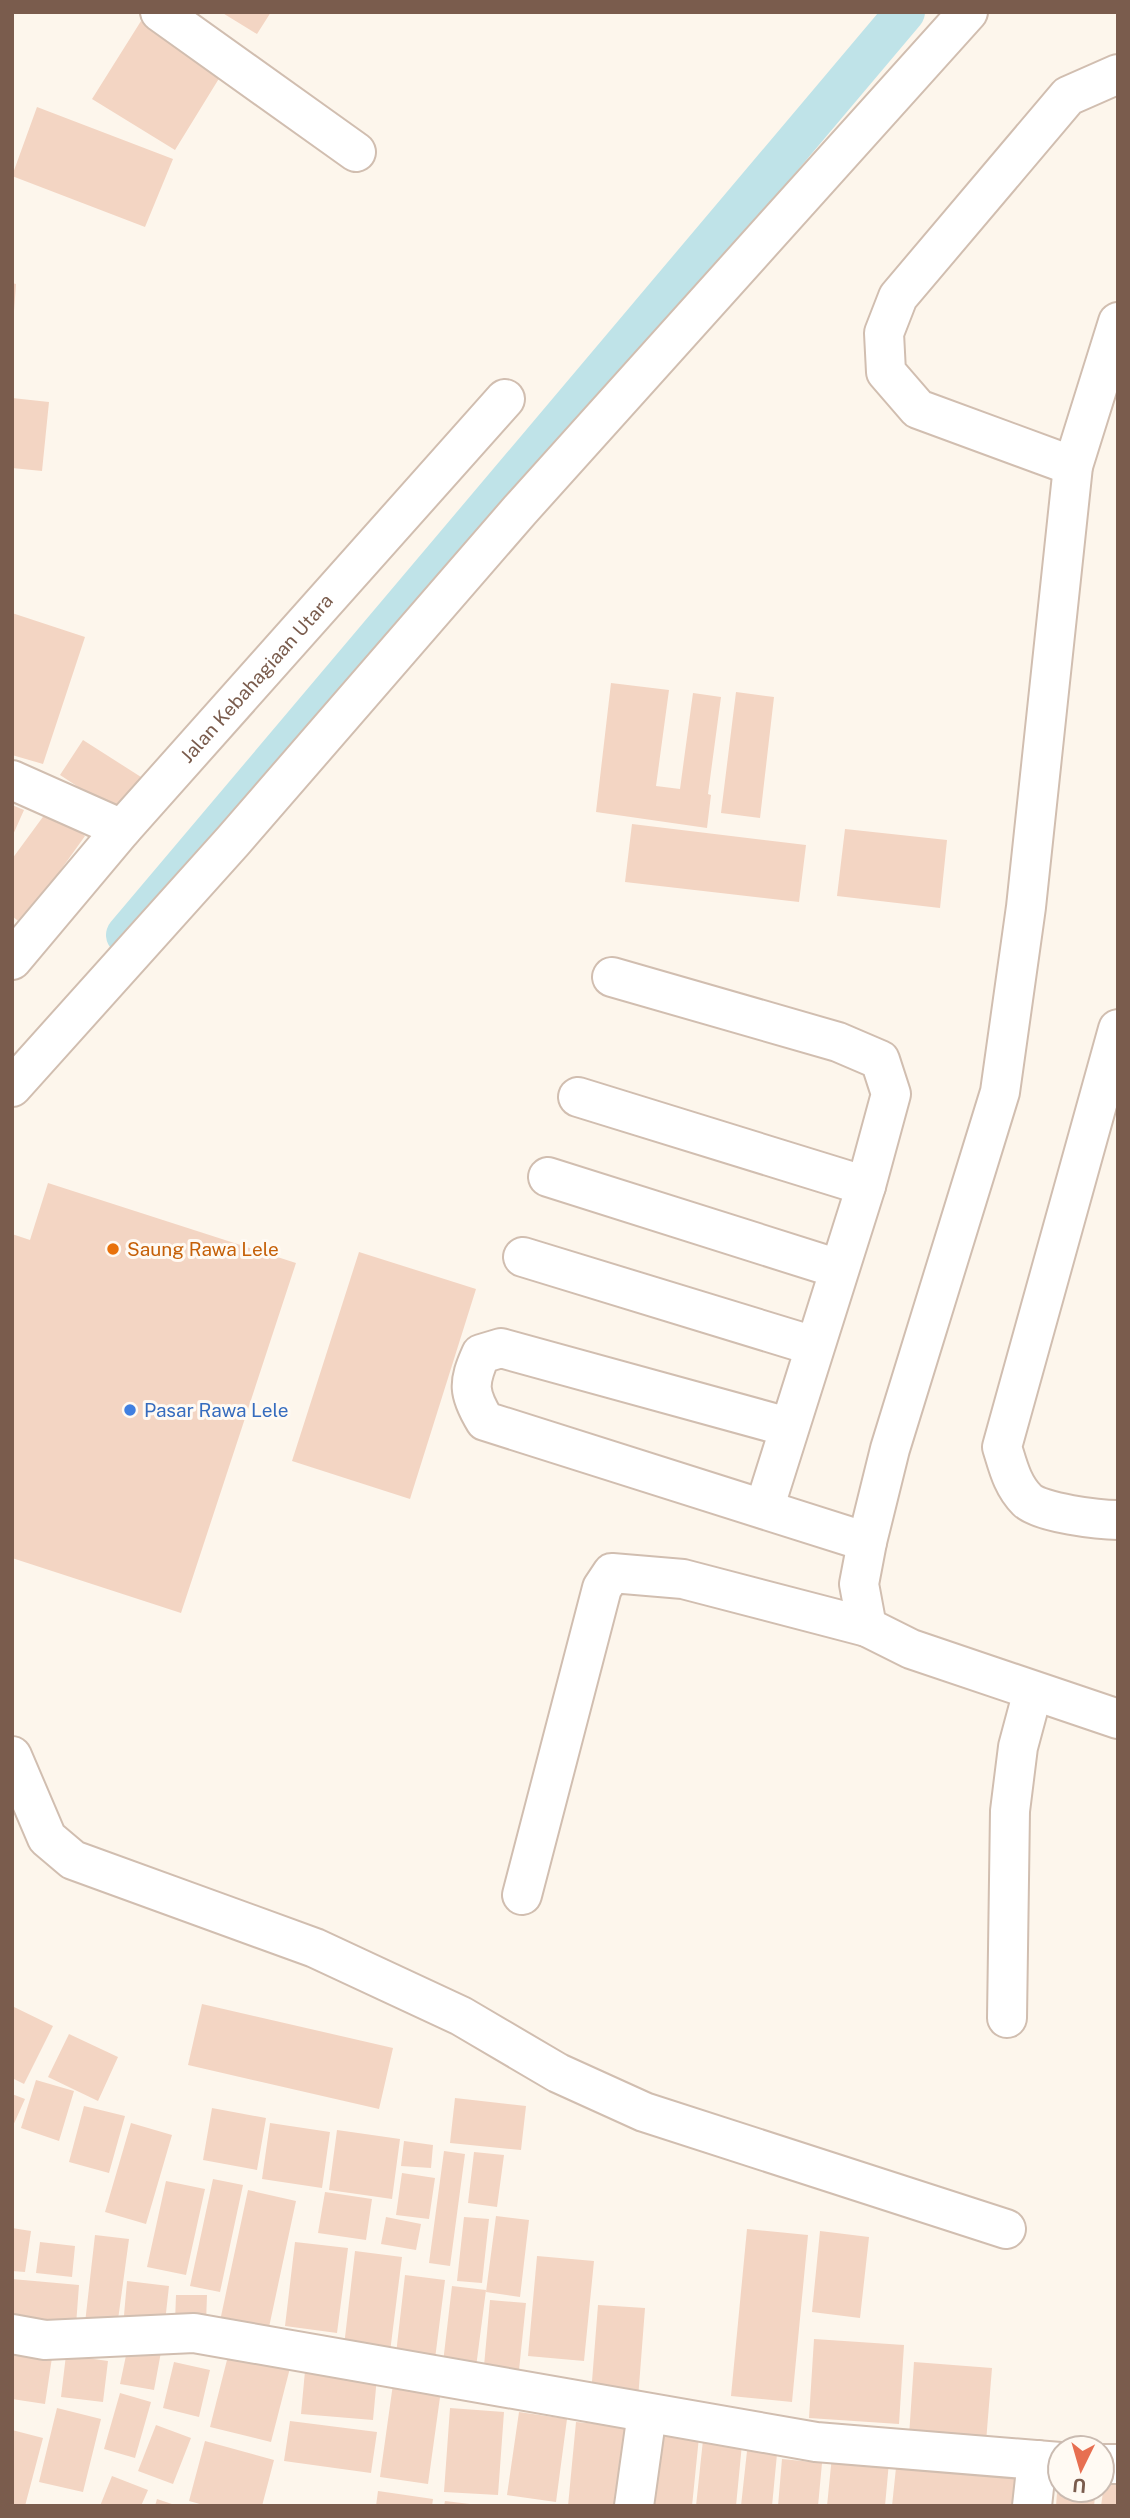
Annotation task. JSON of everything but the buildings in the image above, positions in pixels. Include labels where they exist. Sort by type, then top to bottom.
[{"type":"street","points":[[160,12],[356,152]]},
{"type":"street","points":[[12,1087],[233,841],[520,510],[968,12]]},
{"type":"street","points":[[1073,466],[918,409],[886,372],[884,333],[898,297],[1068,96],[1118,75]]},
{"type":"street","points":[[867,1627],[859,1584],[890,1449],[1000,1092],[1026,907],[1073,466],[1118,322]]},
{"type":"street","name":"Jalan Kebahagiaan Utara","points":[[12,960],[122,829],[505,399]]},
{"type":"street","points":[[12,780],[122,829]]},
{"type":"street","points":[[612,977],[838,1042],[880,1060],[891,1094],[866,1186],[764,1508]]},
{"type":"street","points":[[1118,1029],[1002,1447],[1012,1479],[1029,1503],[1091,1520],[1118,1520]]},
{"type":"street","points":[[578,1097],[866,1186]]},
{"type":"street","points":[[548,1177],[839,1269]]},
{"type":"street","points":[[523,1257],[814,1346]]},
{"type":"street","points":[[788,1427],[501,1348],[481,1354],[470,1377],[472,1400],[485,1421],[867,1542]]},
{"type":"street","points":[[522,1895],[602,1588],[612,1573],[682,1579],[867,1627],[911,1649],[1118,1719]]},
{"type":"street","points":[[1007,2018],[1010,1811],[1018,1747],[1034,1691]]},
{"type":"street","points":[[12,1756],[47,1838],[73,1860],[314,1948],[461,2016],[558,2073],[644,2112],[1006,2229]]},
{"type":"street","points":[[12,2334],[45,2340],[194,2333],[816,2442],[1046,2461]]},
{"type":"street","points":[[634,2506],[648,2413]]},
{"type":"street","points":[[1032,2506],[1046,2469]]},
{"type":"waterway","points":[[126,935],[905,12]]},
{"type":"place","name":"Saung Rawa Lele","points":[[113,1249]]},
{"type":"place","name":"Pasar Rawa Lele","points":[[130,1410]]}]
